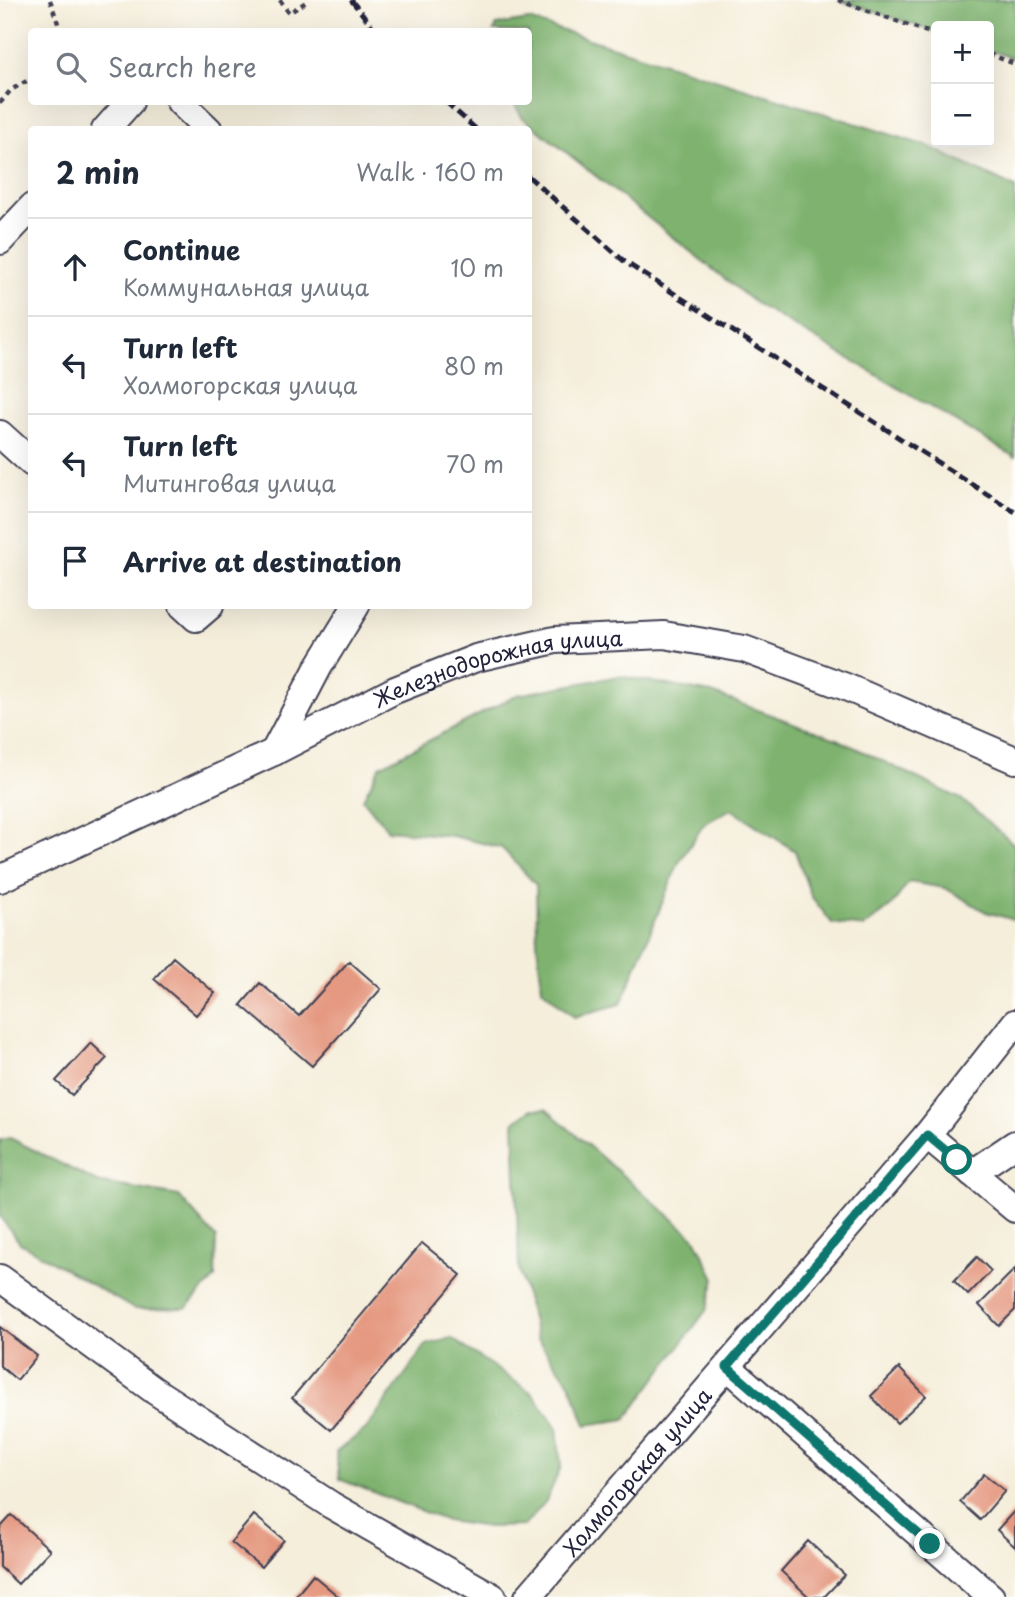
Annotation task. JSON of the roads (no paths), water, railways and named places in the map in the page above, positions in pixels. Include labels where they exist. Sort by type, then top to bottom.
[{"type":"street","points":[[109,126],[127,105]]},
{"type":"street","points":[[183,105],[205,126]]},
{"type":"street","points":[[0,241],[28,211]]},
{"type":"street","points":[[0,434],[28,459]]},
{"type":"street","points":[[186,609],[196,618],[206,609]]},
{"type":"street","points":[[274,752],[319,666],[354,609]]},
{"type":"street","name":"Железнодорожная улица","points":[[0,879],[274,752],[395,690],[476,658],[555,640],[664,635],[744,649],[846,687],[1015,761]]},
{"type":"street","name":"Холмогорская улица","points":[[528,1597],[927,1135],[1015,1023]]},
{"type":"street","points":[[927,1135],[1015,1209]]},
{"type":"street","points":[[972,1173],[1015,1144]]},
{"type":"street","points":[[0,1278],[155,1391],[331,1505],[493,1597]]},
{"type":"street","points":[[727,1367],[991,1597]]},
{"type":"railway","points":[[351,0],[374,28]]},
{"type":"railway","points":[[449,105],[473,126]]},
{"type":"railway","points":[[532,180],[625,262],[1015,512]]}]
